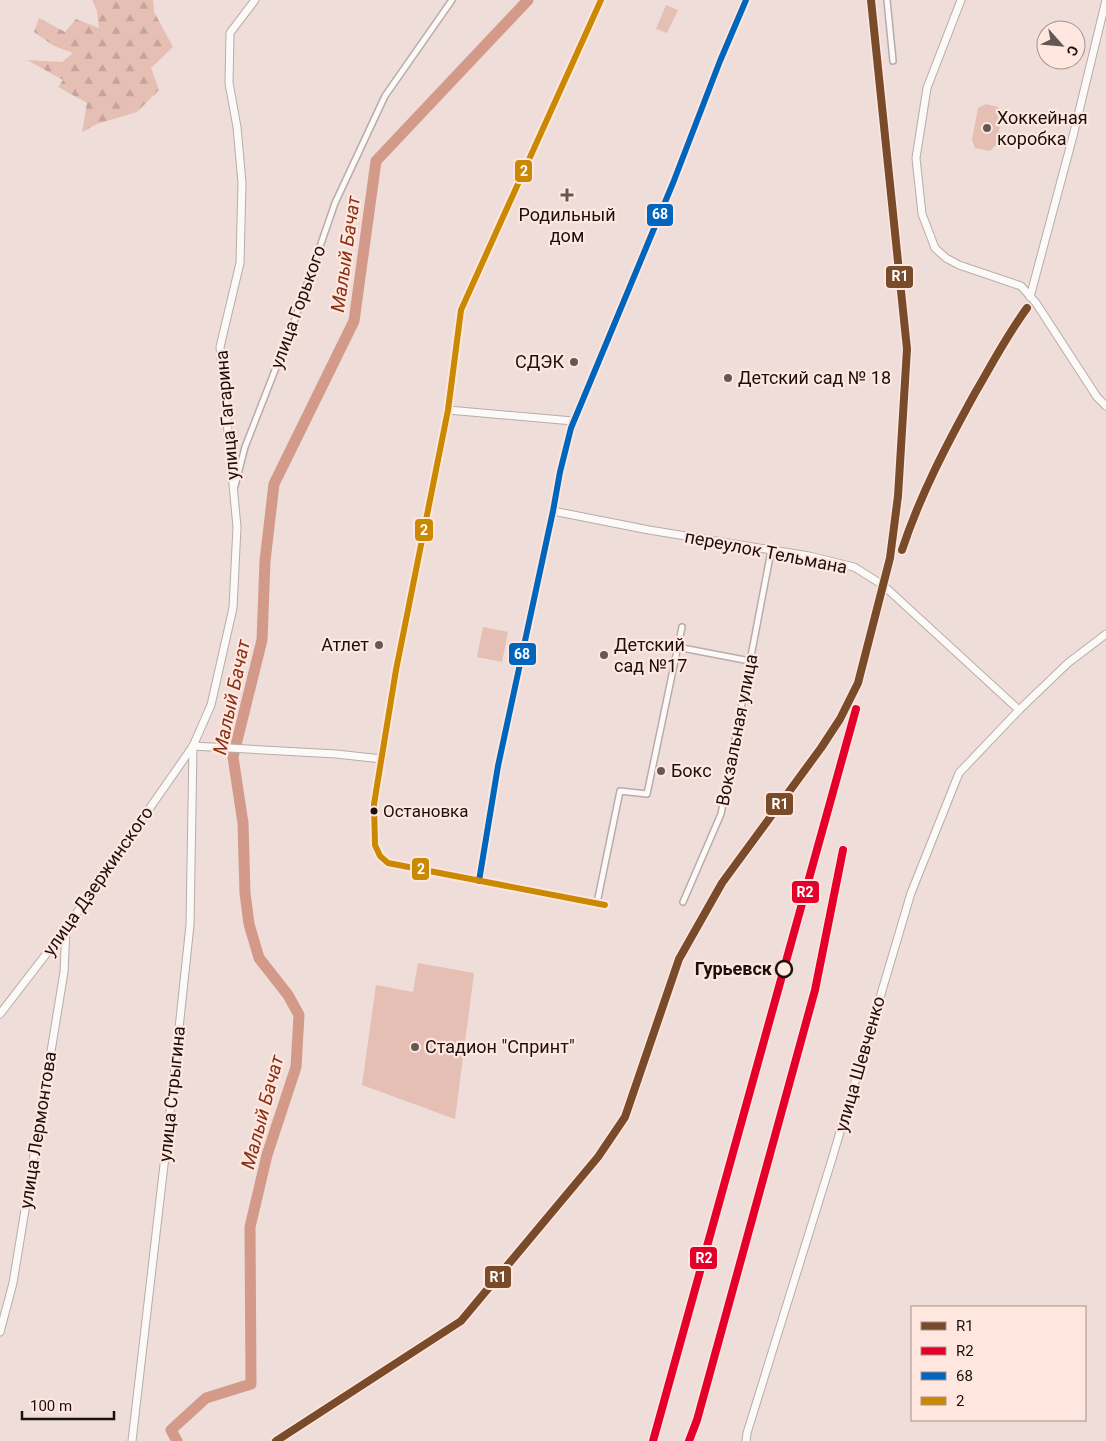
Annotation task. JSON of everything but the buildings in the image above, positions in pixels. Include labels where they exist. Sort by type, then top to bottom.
[{"type":"street","name":"улица Гагарина","points":[[193,746],[211,705],[233,608],[237,527],[220,347],[240,263],[242,182],[237,127],[229,83],[230,33],[255,0]]},
{"type":"street","name":"улица Горького","points":[[234,492],[245,447],[295,319],[335,203],[385,96],[452,0]]},
{"type":"street","points":[[601,0],[461,310],[448,410],[396,670],[374,804],[375,845],[380,856],[388,863],[605,904]]},
{"type":"street","points":[[479,881],[498,766],[560,472],[574,421],[673,183],[746,0]]},
{"type":"street","points":[[887,0],[892,61]]},
{"type":"street","points":[[961,0],[927,88],[916,158],[922,214],[935,248],[946,258],[959,266],[1021,286],[1036,303],[1097,397],[1106,406]]},
{"type":"street","points":[[1030,296],[1074,131],[1106,0]]},
{"type":"street","points":[[448,410],[574,421]]},
{"type":"street","name":"переулок Тельмана","points":[[553,511],[649,530],[809,556],[854,567],[883,585],[1019,710]]},
{"type":"street","name":"Вокзальная улица","points":[[683,902],[721,814],[771,551]]},
{"type":"street","points":[[596,903],[620,791],[647,794],[682,627]]},
{"type":"street","name":"улица Шевченко","points":[[746,1441],[911,893],[959,773],[1019,710],[1068,663],[1106,634]]},
{"type":"street","points":[[678,647],[750,660]]},
{"type":"street","points":[[193,746],[336,754],[382,759]]},
{"type":"street","name":"улица Дзержинского","points":[[0,1014],[66,927],[193,746]]},
{"type":"street","name":"улица Стрыгина","points":[[132,1441],[190,925],[193,746]]},
{"type":"street","name":"улица Лермонтова","points":[[0,1332],[13,1283],[61,992],[66,927]]},
{"type":"green space","points":[[92,0],[153,0],[154,12],[173,47],[151,68],[159,90],[137,112],[97,124],[82,132],[87,103],[58,87],[63,80],[27,60],[62,62],[73,53],[54,46],[34,32],[39,18],[65,32],[76,19],[99,28],[97,11]]},
{"type":"green space","points":[[666,5],[678,10],[667,33],[656,29]]},
{"type":"green space","name":"Хоккейная коробка","points":[[986,104],[998,107],[1002,115],[996,145],[990,151],[975,148],[972,140],[978,108]]},
{"type":"green space","points":[[483,627],[508,632],[502,662],[477,657]]},
{"type":"green space","name":"Стадион \"Спринт\"","points":[[418,963],[474,973],[455,1119],[362,1085],[376,985],[413,992]]},
{"type":"waterway","name":"Малый Бачат","points":[[177,1441],[171,1430],[206,1398],[251,1384],[250,1227],[267,1155],[296,1067],[299,1015],[288,995],[259,958],[249,924],[245,893],[243,823],[233,757],[262,640],[265,561],[274,484],[354,321],[376,161],[528,0]]},
{"type":"transit line","name":"2","points":[[601,0],[461,310],[448,410],[396,670],[374,804],[375,845],[380,856],[388,863],[605,905]]},
{"type":"transit line","name":"68","points":[[479,881],[498,766],[571,428],[673,183],[720,61],[746,0]]},
{"type":"transit line","name":"R1","points":[[276,1441],[461,1321],[598,1157],[625,1117],[679,959],[722,883],[821,748],[840,719],[858,683],[890,558],[898,496],[907,349],[871,0]]},
{"type":"transit line","name":"R1","points":[[902,550],[917,509],[944,451],[994,360],[1027,308]]},
{"type":"transit line","name":"R2","points":[[653,1441],[856,709]]},
{"type":"transit line","name":"R2","points":[[689,1441],[697,1420],[815,990],[843,850]]},
{"type":"place","name":"Хоккейная коробка","points":[[987,128]]},
{"type":"place","name":"Родильный дом","points":[[567,195]]},
{"type":"place","name":"СДЭК","points":[[574,362]]},
{"type":"place","name":"Детский сад № 18","points":[[728,378]]},
{"type":"place","name":"Атлет","points":[[379,645]]},
{"type":"place","name":"Детский сад №17","points":[[604,655]]},
{"type":"place","name":"Бокс","points":[[661,771]]},
{"type":"place","name":"Остановка","points":[[374,811]]},
{"type":"place","name":"Гурьевск","points":[[784,969]]},
{"type":"place","name":"Стадион \"Спринт\"","points":[[415,1047]]}]
